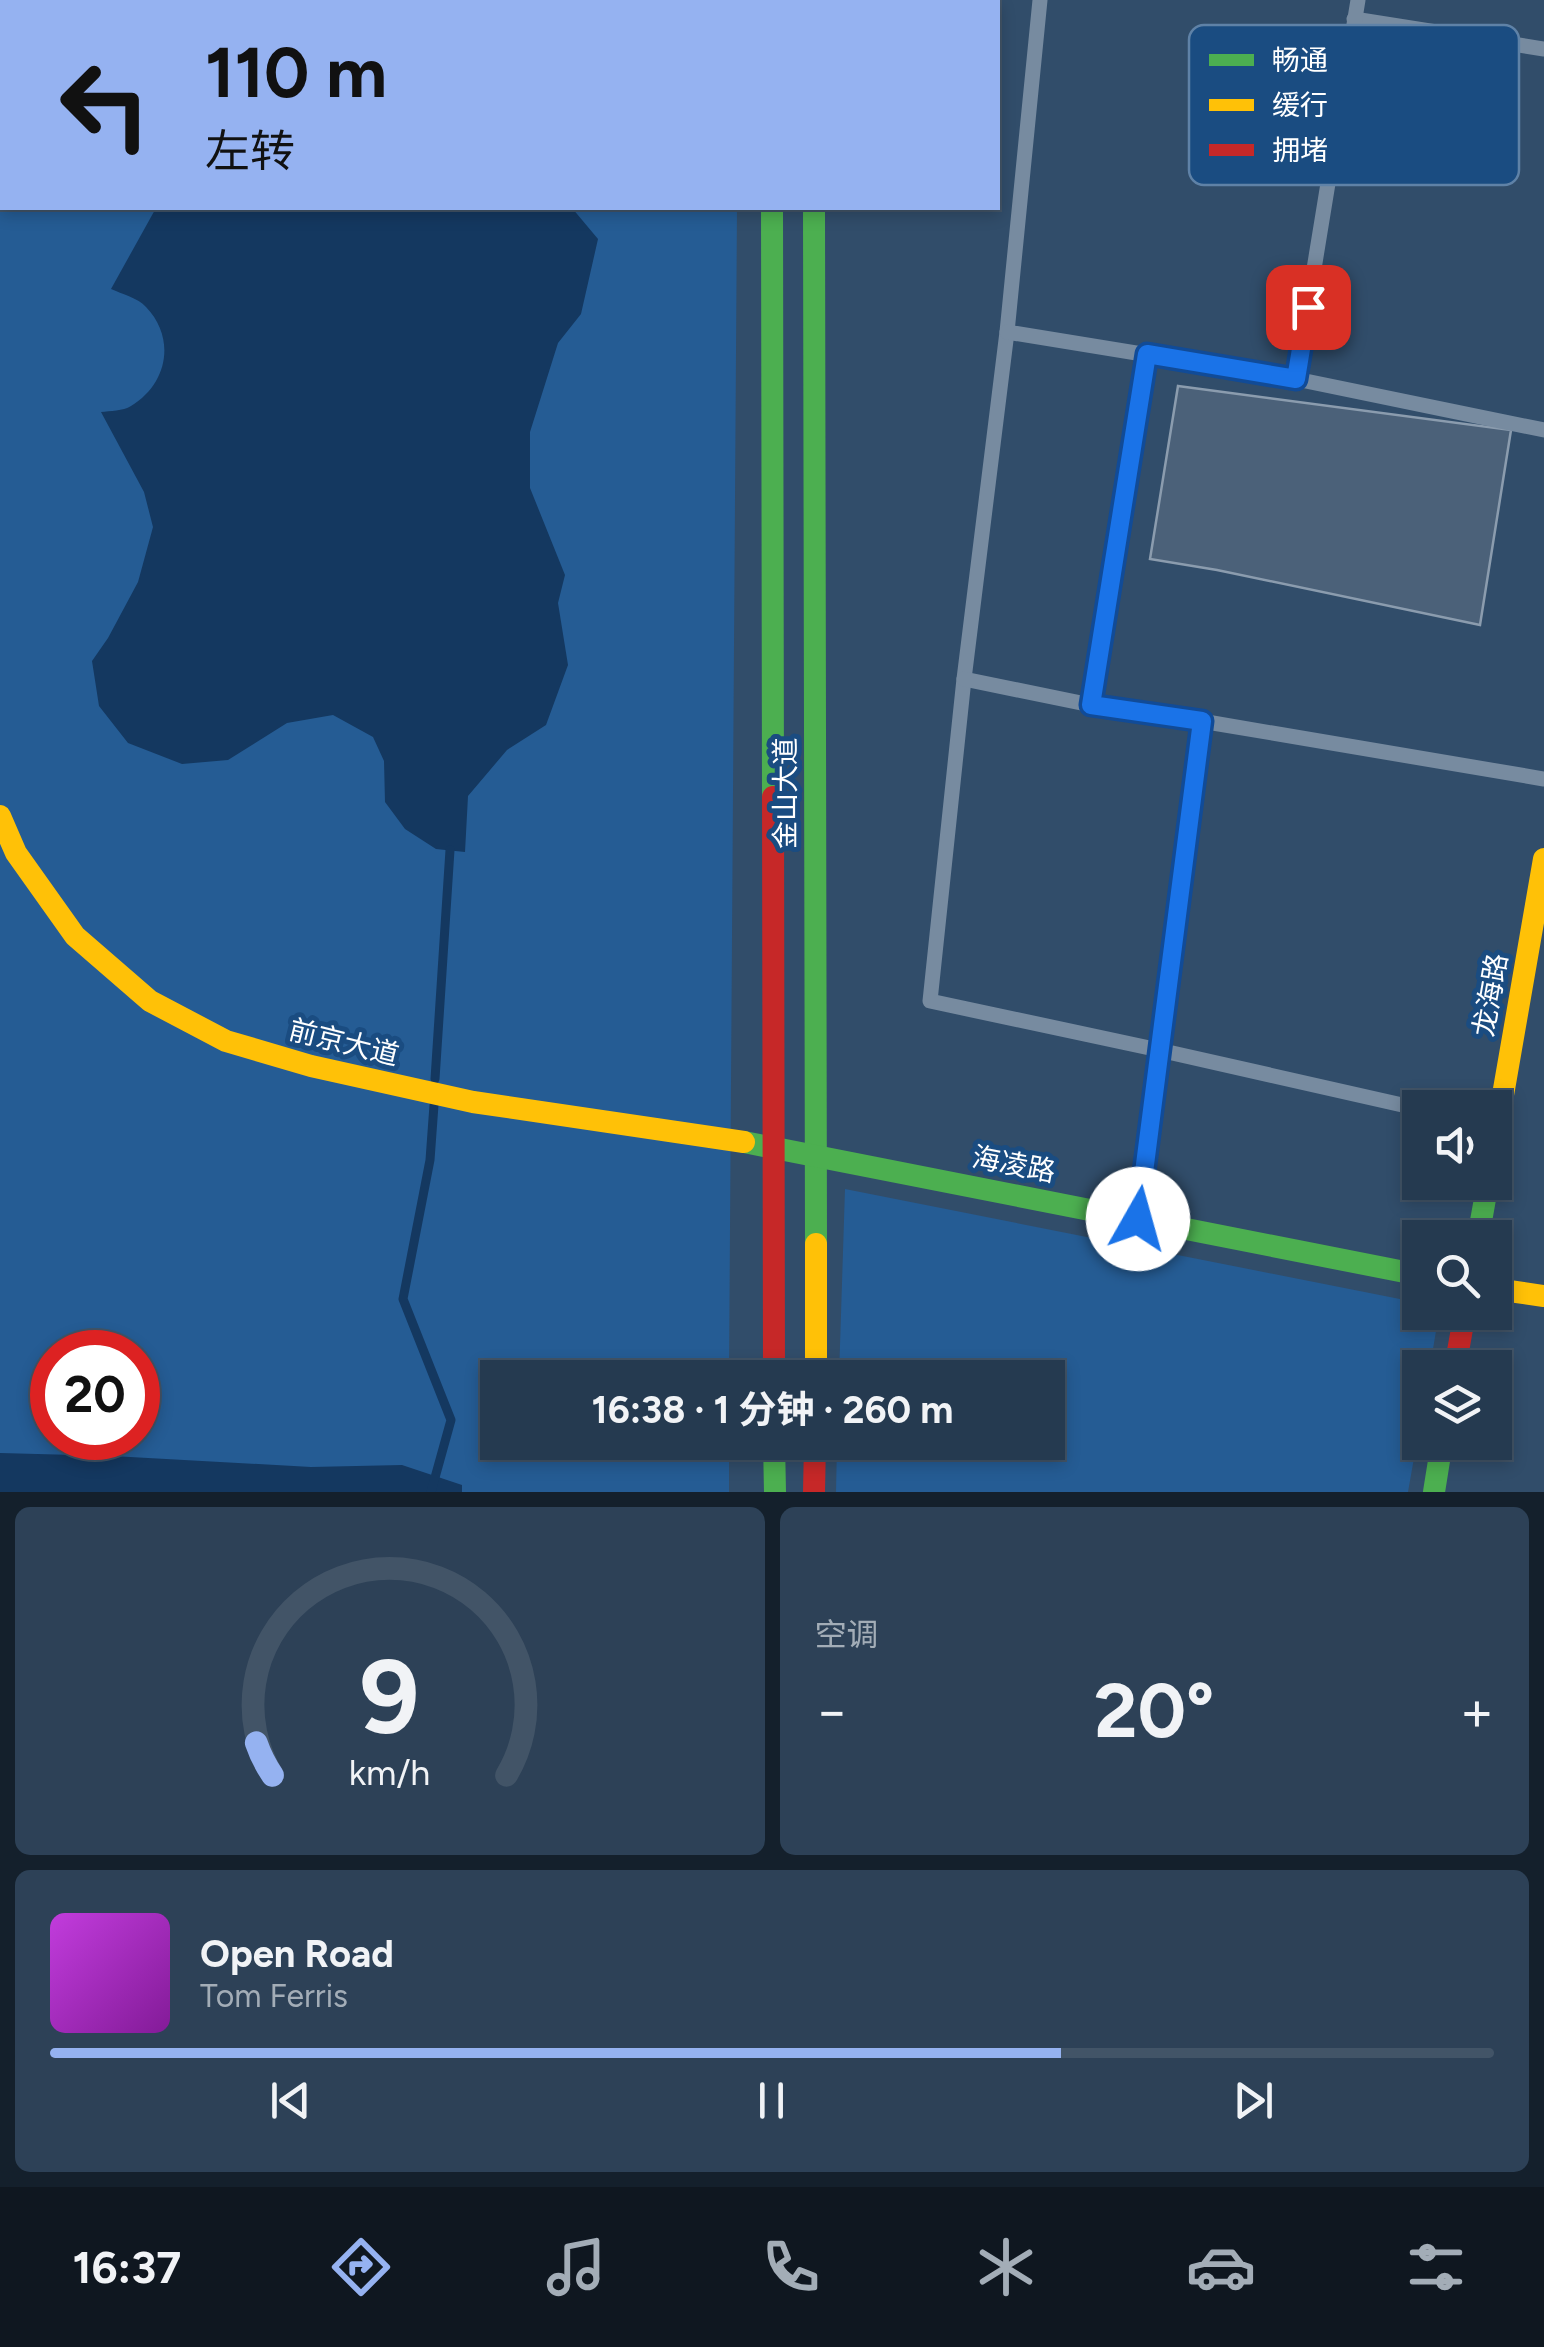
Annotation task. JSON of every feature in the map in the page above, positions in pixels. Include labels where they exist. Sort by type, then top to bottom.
[{"type":"main road","name":"金山大道","points":[[772,210],[774,1360]]},
{"type":"main road","name":"金山大道","points":[[814,210],[816,1360]]},
{"type":"main road","name":"前京大道","points":[[0,816],[16,853],[75,936],[150,1001],[226,1042],[311,1066],[473,1102],[772,1146]]},
{"type":"main road","name":"龙海路","points":[[1503,1090],[1544,859]]},
{"type":"main road","name":"海凌路","points":[[772,1146],[1402,1271]]},
{"type":"main road","points":[[1512,1291],[1544,1296]]},
{"type":"main road","points":[[774,1460],[775,1492]]},
{"type":"main road","points":[[814,1492],[815,1460]]},
{"type":"main road","points":[[1434,1492],[1439,1460]]},
{"type":"lane","points":[[1040,0],[930,1000],[1402,1105]]},
{"type":"lane","points":[[1353,25],[1358,0]]},
{"type":"lane","points":[[1354,19],[1392,25]]},
{"type":"lane","points":[[1519,45],[1544,49]]},
{"type":"lane","points":[[1296,379],[1327,185]]},
{"type":"lane","points":[[1006,332],[1296,379],[1544,430]]},
{"type":"lane","points":[[1091,705],[1147,354]]},
{"type":"lane","points":[[964,678],[1091,705],[1544,778]]},
{"type":"lane","points":[[1138,1219],[1202,721]]},
{"type":"shaded area","points":[[0,210],[737,210],[729,1360],[480,1360],[480,1460],[729,1460],[729,1492],[0,1492]]},
{"type":"shaded area","points":[[155,210],[574,210],[598,239],[581,314],[558,343],[530,432],[530,488],[565,575],[558,603],[568,665],[546,725],[507,750],[468,796],[465,852],[436,849],[405,829],[385,802],[384,761],[373,737],[333,715],[287,723],[228,760],[182,764],[128,743],[99,706],[92,661],[138,582],[153,527],[144,492],[101,412],[128,408],[143,397],[153,386],[164,360],[162,332],[155,319],[146,307],[111,289]]},
{"type":"shaded area","points":[[845,1189],[1402,1299],[1402,1330],[1436,1330],[1433,1350],[1402,1350],[1402,1460],[1414,1460],[1408,1492],[836,1492],[837,1460],[1065,1460],[1065,1360],[840,1360]]},
{"type":"shaded area","points":[[0,1453],[30,1454],[30,1460],[160,1459],[311,1467],[402,1465],[462,1485],[462,1492],[0,1492]]},
{"type":"building","points":[[1178,386],[1511,430],[1480,625],[1150,559]]},
{"type":"waterway","points":[[435,1079],[450,850]]},
{"type":"waterway","points":[[431,1492],[451,1420],[403,1299],[430,1160],[434,1105]]},
{"type":"traffic: fast","points":[[772,210],[773,797]]},
{"type":"traffic: fast","points":[[814,210],[816,1244]]},
{"type":"traffic: fast","points":[[744,1142],[1402,1271]]},
{"type":"traffic: fast","points":[[1481,1220],[1485,1200]]},
{"type":"traffic: fast","points":[[774,1460],[775,1492]]},
{"type":"traffic: fast","points":[[1434,1492],[1439,1460]]},
{"type":"traffic: slow","points":[[0,816],[16,853],[75,936],[150,1001],[226,1041],[311,1066],[473,1102],[744,1142]]},
{"type":"traffic: slow","points":[[1504,1090],[1544,859]]},
{"type":"traffic: slow","points":[[816,1244],[816,1360]]},
{"type":"traffic: slow","points":[[1512,1291],[1544,1296]]},
{"type":"traffic: jam","points":[[773,797],[774,1360]]},
{"type":"traffic: jam","points":[[1458,1350],[1462,1330]]},
{"type":"traffic: jam","points":[[814,1492],[815,1460]]},
{"type":"route","points":[[1138,1219],[1202,721],[1091,705],[1147,354],[1296,379],[1308,307]]}]
